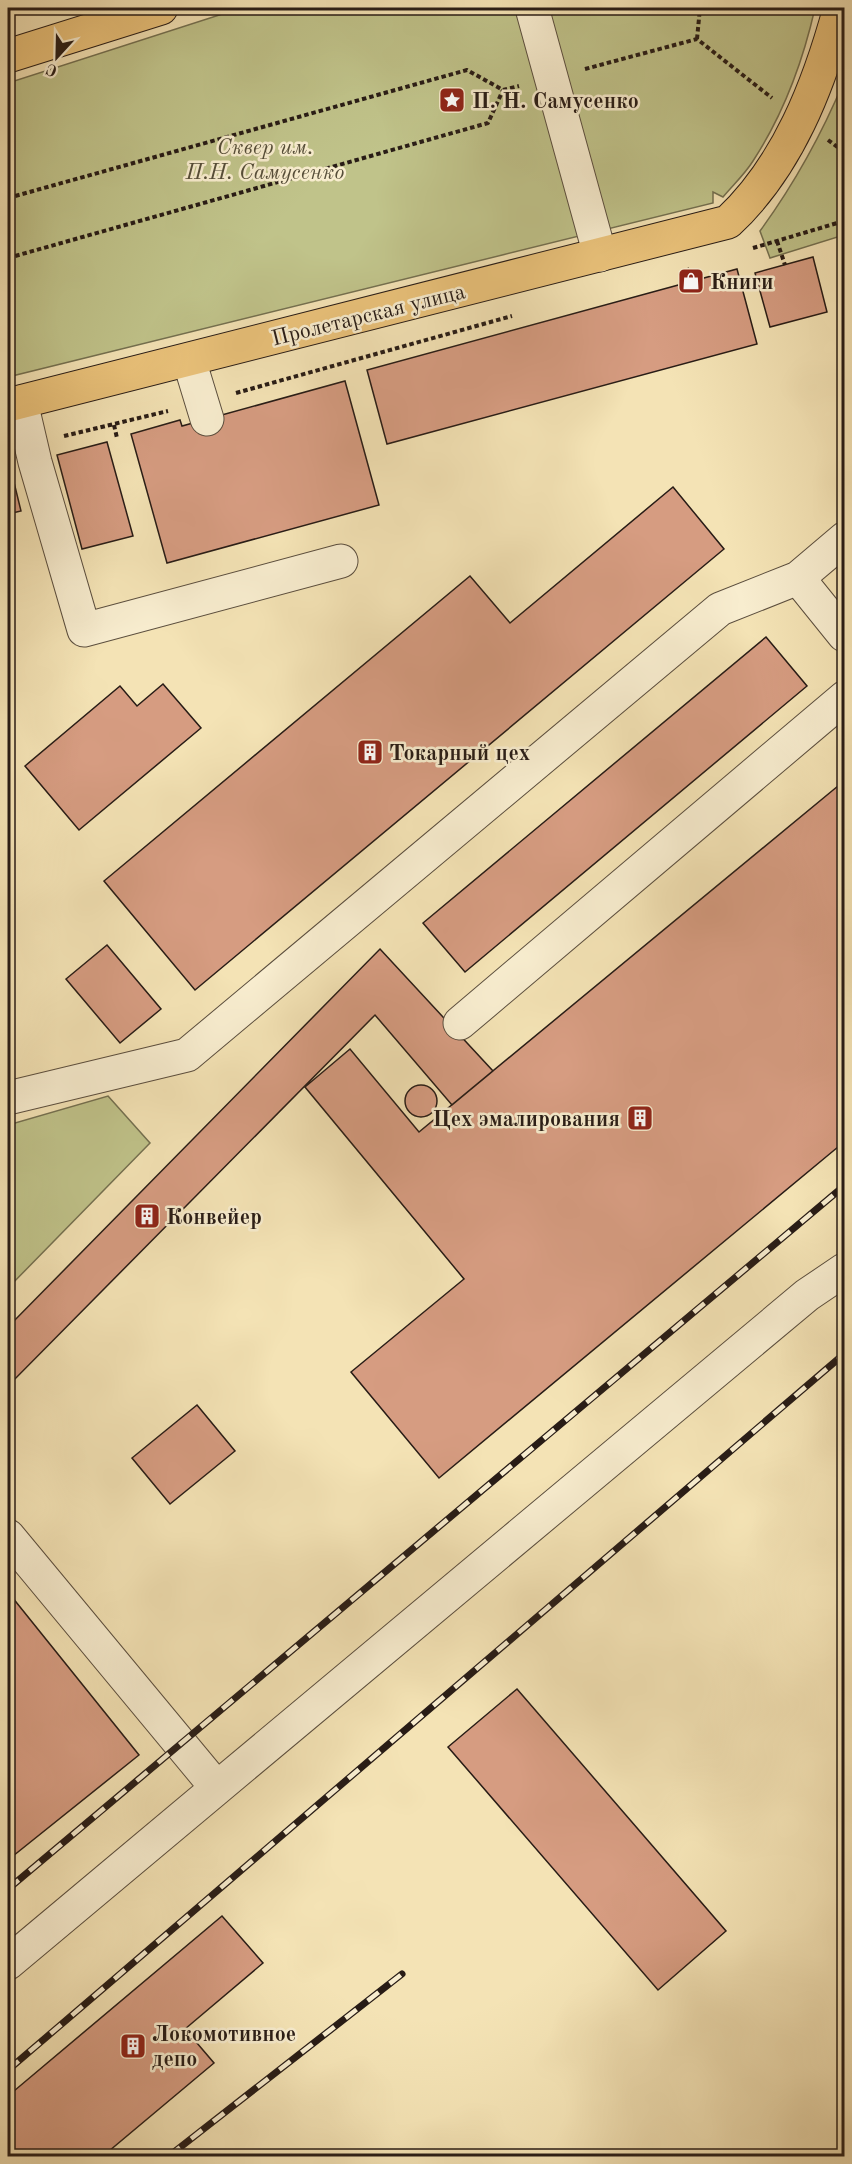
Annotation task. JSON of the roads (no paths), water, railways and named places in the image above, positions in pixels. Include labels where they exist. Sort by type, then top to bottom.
[{"type":"main road","points":[[8,56],[124,13],[161,8]]},
{"type":"main road","points":[[836,47],[840,8]]},
{"type":"main road","name":"Пролетарская улица","points":[[14,404],[728,222],[750,201],[768,178],[836,47]]},
{"type":"street","points":[[532,8],[600,255]]},
{"type":"street","points":[[189,360],[205,411]]},
{"type":"street","points":[[14,404],[32,443],[84,630],[341,561]]},
{"type":"street","points":[[8,1098],[187,1055],[720,609],[798,578],[844,539]]},
{"type":"street","points":[[798,578],[844,635]]},
{"type":"street","points":[[460,1023],[844,698]]},
{"type":"street","points":[[8,1963],[807,1295],[844,1270]]},
{"type":"street","points":[[8,1536],[217,1788]]},
{"type":"railway","points":[[8,1889],[844,1186]]},
{"type":"railway","points":[[8,2070],[844,1354]]},
{"type":"railway","points":[[169,2156],[402,1974]]},
{"type":"place","name":"П. Н. Самусенко","points":[[452,100]]},
{"type":"place","name":"Книги","points":[[691,281]]},
{"type":"place","name":"Токарный цех","points":[[370,752]]},
{"type":"place","name":"Цех эмалирования","points":[[640,1118]]},
{"type":"place","name":"Конвейер","points":[[147,1216]]},
{"type":"place","name":"Локомотивное депо","points":[[133,2046]]},
{"type":"park label","name":"Сквер им. П.Н. Самусенко","points":[[265,158]]}]
